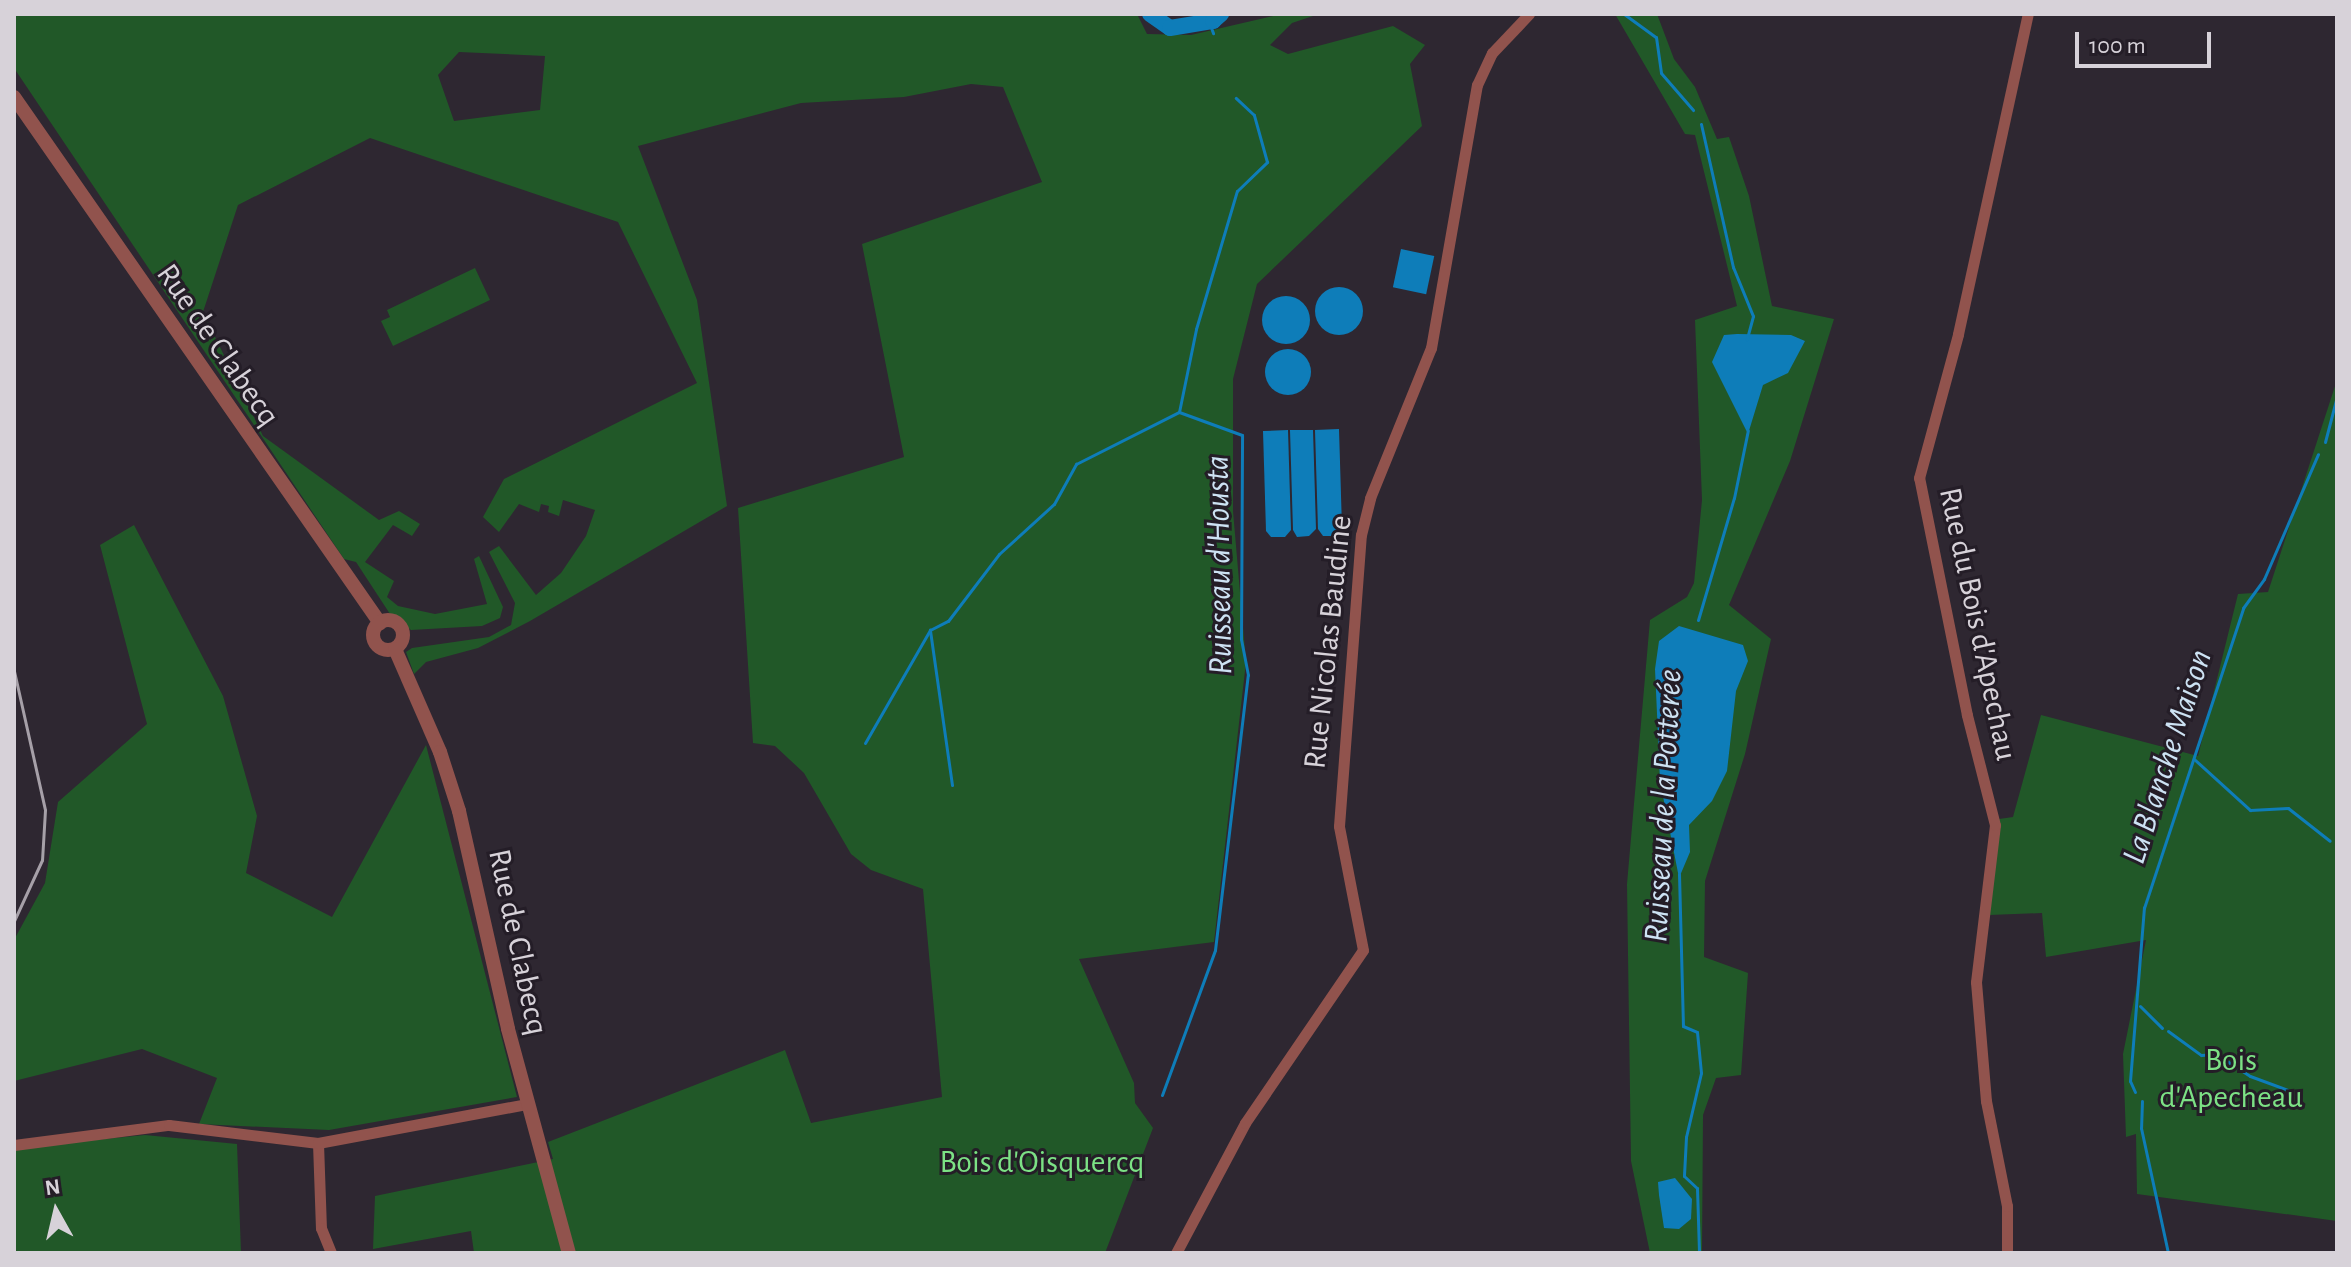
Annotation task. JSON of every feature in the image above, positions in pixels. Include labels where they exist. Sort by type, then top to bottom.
[{"type":"street","name":"Rue Nicolas Baudine","points":[[1176,1253],[1245,1123],[1363,950],[1339,826],[1356,659],[1361,535],[1370,498],[1431,348],[1477,85],[1492,53],[1529,14]]},
{"type":"street","name":"Rue du Bois d'Apechau","points":[[2007,1253],[2007,1206],[1986,1101],[1976,982],[1995,825],[1967,715],[1919,478],[1958,334],[2028,14]]},
{"type":"street","name":"Rue de Clabecq","points":[[14,97],[380,623]]},
{"type":"street","name":"Rue de Clabecq","points":[[391,621],[401,627],[403,638],[395,649],[376,645],[373,631],[380,623],[391,621]]},
{"type":"street","name":"Rue de Clabecq","points":[[395,649],[436,742],[459,811],[527,1104],[569,1253]]},
{"type":"street","points":[[14,1145],[169,1125],[318,1143],[527,1104]]},
{"type":"street","points":[[318,1143],[321,1228],[331,1253]]},
{"type":"green space","name":"Bois d'Oisquercq","points":[[14,14],[1137,14],[1147,34],[1191,35],[1282,14],[1319,14],[1292,23],[1270,45],[1288,54],[1393,26],[1425,45],[1410,64],[1422,126],[1257,284],[1233,379],[1233,511],[1246,662],[1214,942],[1079,959],[1134,1083],[1135,1103],[1153,1128],[1105,1253],[474,1253],[471,1231],[373,1249],[375,1196],[553,1159],[548,1142],[785,1050],[811,1123],[942,1097],[923,889],[871,870],[851,854],[804,773],[775,746],[753,743],[738,508],[904,457],[862,244],[1042,182],[1003,87],[971,84],[904,97],[801,103],[638,146],[697,300],[727,506],[530,621],[478,648],[426,662],[414,674],[406,652],[412,648],[489,637],[511,625],[515,603],[489,552],[499,546],[536,595],[561,573],[586,536],[595,510],[563,500],[559,516],[548,512],[549,506],[541,504],[539,512],[519,504],[499,532],[483,517],[504,479],[697,383],[618,222],[370,138],[238,205],[203,312],[263,436],[379,520],[399,511],[420,524],[412,536],[393,525],[365,562],[394,581],[387,597],[398,606],[435,614],[487,604],[474,559],[479,556],[503,607],[500,618],[482,626],[411,630],[390,614],[356,562],[344,559],[14,68]],"holes":[[[459,52],[545,56],[540,110],[454,121],[438,75]]]},
{"type":"green space","points":[[1615,14],[1657,14],[1674,59],[1695,87],[1717,139],[1729,137],[1749,196],[1772,306],[1834,319],[1790,461],[1729,605],[1771,639],[1745,754],[1705,881],[1704,957],[1748,973],[1741,1075],[1716,1078],[1703,1115],[1702,1253],[1650,1253],[1631,1161],[1627,884],[1650,620],[1687,597],[1694,583],[1702,500],[1695,320],[1737,306],[1695,135],[1685,134]]},
{"type":"green space","points":[[475,268],[490,300],[393,346],[381,321],[390,317],[387,310]]},
{"type":"green space","name":"Bois d'Apecheau","points":[[2337,380],[2337,1221],[2137,1194],[2136,1134],[2126,1137],[2123,1054],[2146,940],[2046,957],[2042,913],[1989,915],[1999,819],[2013,817],[2041,715],[2198,756],[2238,594],[2268,592]]},
{"type":"green space","points":[[134,525],[223,696],[257,816],[246,873],[332,917],[426,745],[517,1097],[329,1130],[199,1124],[217,1078],[142,1049],[14,1081],[14,940],[45,883],[58,802],[147,724],[100,545]]},
{"type":"green space","points":[[145,1135],[237,1144],[241,1253],[14,1253],[14,1148]]},
{"type":"water","points":[[1401,249],[1434,256],[1426,294],[1393,287]]},
{"type":"water","points":[[1339,287],[1356,294],[1363,311],[1356,328],[1339,335],[1322,328],[1315,311],[1322,294]]},
{"type":"water","points":[[1286,296],[1303,303],[1310,320],[1303,337],[1286,344],[1269,337],[1262,320],[1269,303]]},
{"type":"water","points":[[1724,335],[1791,335],[1805,341],[1788,373],[1763,385],[1748,434],[1712,362]]},
{"type":"water","points":[[1288,349],[1305,355],[1311,372],[1305,389],[1288,395],[1271,389],[1265,372],[1271,355]]},
{"type":"water","points":[[1339,429],[1342,528],[1335,536],[1323,536],[1318,529],[1315,430]]},
{"type":"water","points":[[1288,430],[1291,530],[1285,537],[1271,537],[1266,531],[1263,431]]},
{"type":"water","points":[[1290,430],[1313,430],[1316,529],[1309,536],[1297,537],[1293,530]]},
{"type":"water","points":[[1679,626],[1743,645],[1748,661],[1736,691],[1727,771],[1712,801],[1689,825],[1690,852],[1679,878],[1660,781],[1655,669],[1659,641]]},
{"type":"water","points":[[1675,1178],[1692,1199],[1691,1219],[1679,1229],[1664,1228],[1658,1182]]},
{"type":"waterway","points":[[1150,14],[1170,28],[1213,21],[1221,14]]},
{"type":"waterway","name":"Ruisseau de la Potterée","points":[[1624,14],[1656,37],[1661,73],[1693,110]]},
{"type":"waterway","name":"Ruisseau d'Housta","points":[[1209,22],[1213,33]]},
{"type":"waterway","name":"Ruisseau d'Housta","points":[[1162,1095],[1215,950],[1248,675],[1241,639],[1242,435],[1179,412],[1196,329],[1237,191],[1267,162],[1254,115],[1236,98]]},
{"type":"waterway","name":"Ruisseau de la Potterée","points":[[1701,124],[1733,267],[1753,316],[1747,339]]},
{"type":"waterway","name":"La Blanche Maison","points":[[2325,442],[2337,396]]},
{"type":"waterway","points":[[952,785],[930,630],[948,621],[999,554],[1054,504],[1076,464],[1179,412]]},
{"type":"waterway","name":"Ruisseau de la Potterée","points":[[1698,620],[1734,498],[1748,430]]},
{"type":"waterway","name":"La Blanche Maison","points":[[2135,1092],[2130,1081],[2144,908],[2243,608],[2264,579],[2318,454]]},
{"type":"waterway","points":[[865,743],[930,630]]},
{"type":"waterway","points":[[2194,759],[2250,810],[2288,808],[2330,841]]},
{"type":"waterway","name":"Ruisseau de la Potterée","points":[[1679,874],[1683,1026],[1697,1032],[1701,1073],[1686,1137],[1684,1176],[1697,1188],[1699,1253]]},
{"type":"waterway","points":[[2140,1006],[2162,1028]]},
{"type":"waterway","points":[[2168,1031],[2201,1055],[2216,1054],[2250,1076],[2288,1090]]},
{"type":"waterway","name":"La Blanche Maison","points":[[2142,1101],[2141,1128],[2168,1253]]},
{"type":"railway","points":[[14,671],[45,810],[42,860],[14,921]]}]
